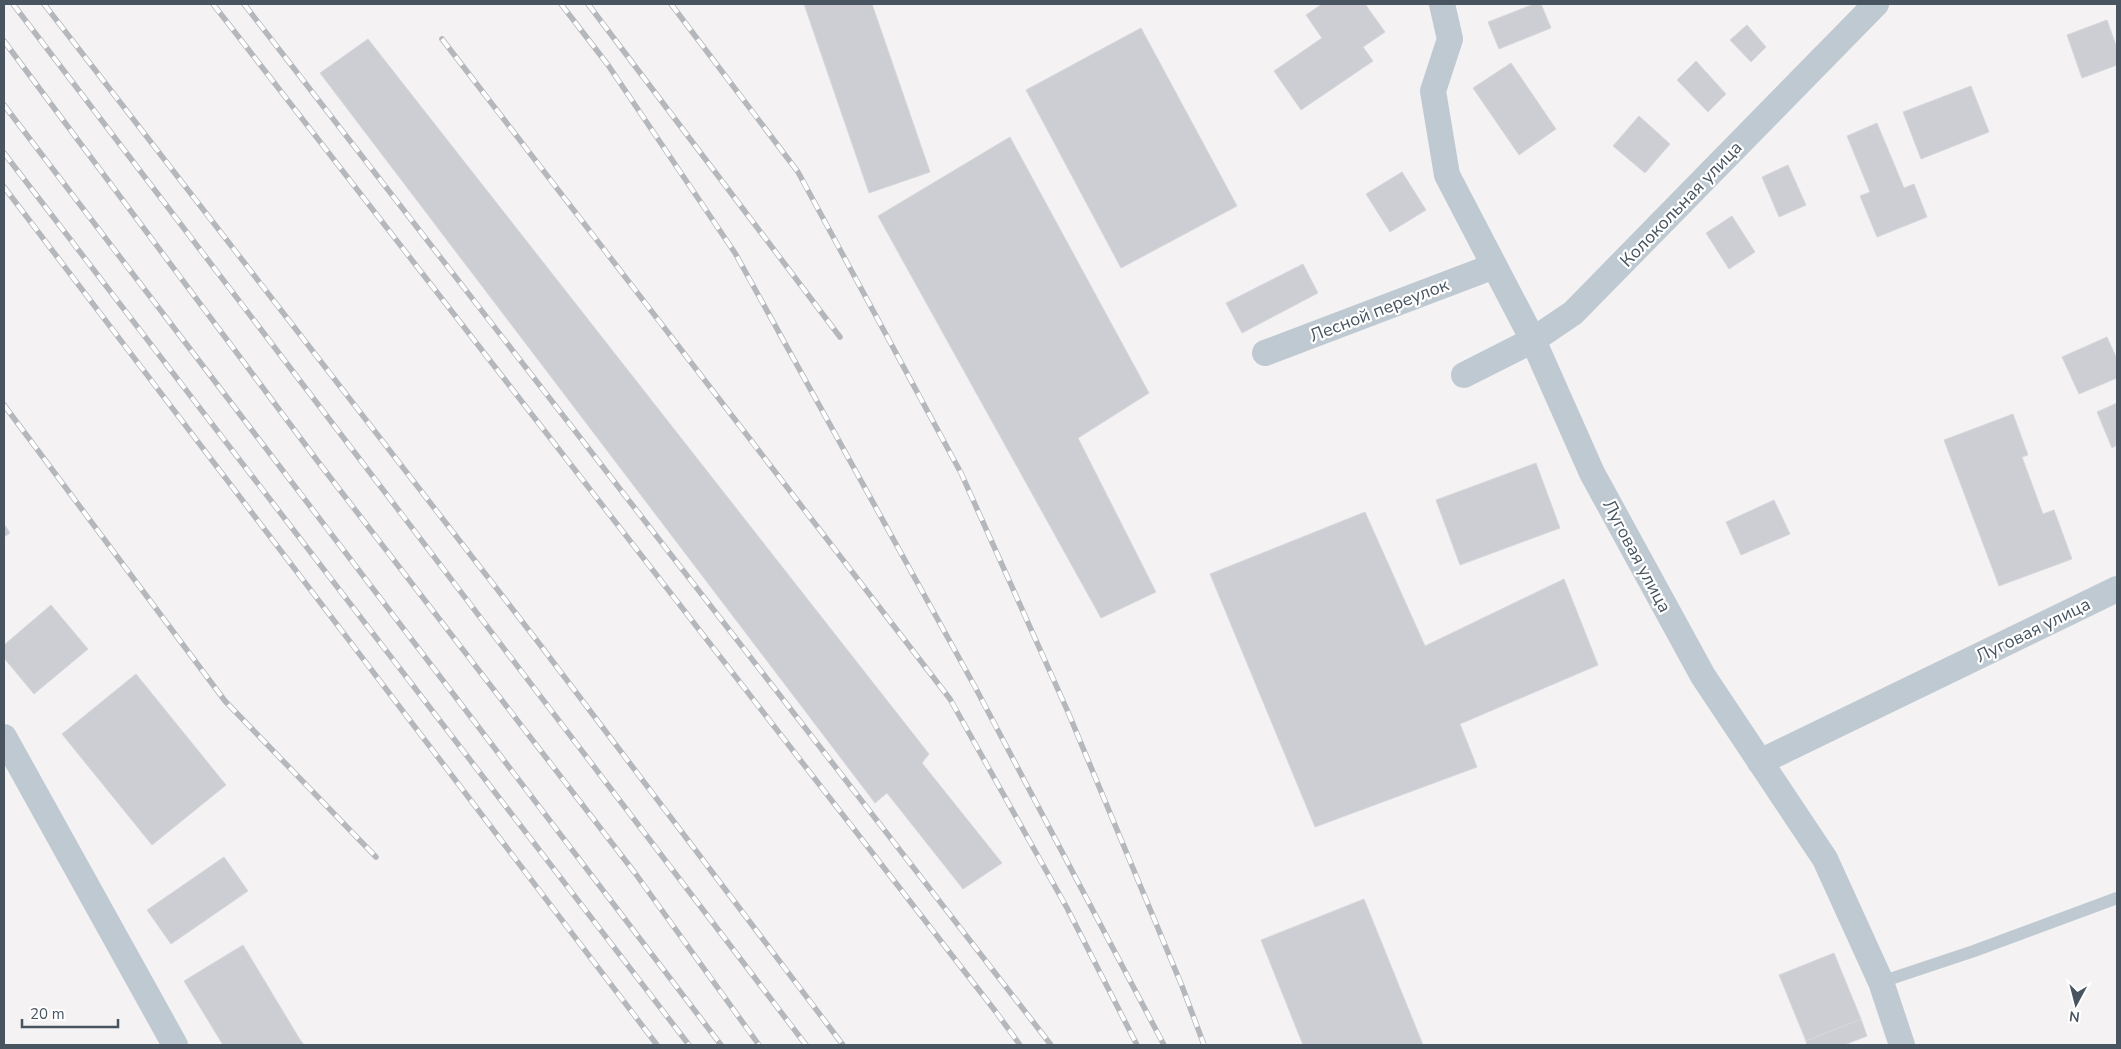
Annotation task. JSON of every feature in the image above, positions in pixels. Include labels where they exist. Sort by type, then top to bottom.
[{"type":"street","points":[[1442,4],[1450,39],[1433,92],[1447,176],[1533,340]]},
{"type":"street","name":"Колокольная улица","points":[[1464,375],[1533,340],[1573,313],[1876,4]]},
{"type":"street","name":"Лесной переулок","points":[[1265,353],[1494,266]]},
{"type":"street","name":"Луговая улица","points":[[1533,340],[1592,473],[1703,676],[1825,859],[1881,982],[1902,1045]]},
{"type":"street","name":"Луговая улица","points":[[1760,762],[2117,589]]},
{"type":"street","points":[[4,737],[175,1045]]},
{"type":"lane","points":[[1881,982],[1974,951],[2117,898]]},
{"type":"building","points":[[804,4],[872,4],[930,172],[869,193]]},
{"type":"building","points":[[1322,4],[1365,4],[1385,32],[1363,47],[1373,61],[1301,110],[1274,71],[1322,38],[1306,15]]},
{"type":"building","points":[[1534,4],[1541,4],[1551,28],[1499,49],[1488,22]]},
{"type":"building","points":[[2107,20],[2117,48],[2117,65],[2082,78],[2067,35]]},
{"type":"building","points":[[1747,25],[1766,47],[1751,62],[1730,40]]},
{"type":"building","points":[[1141,28],[1237,206],[1121,268],[1026,90]]},
{"type":"building","points":[[368,39],[929,754],[922,763],[1002,863],[963,889],[887,793],[875,803],[320,73]]},
{"type":"building","points":[[1696,61],[1726,94],[1708,112],[1677,80]]},
{"type":"building","points":[[1511,63],[1556,129],[1519,155],[1473,88]]},
{"type":"building","points":[[1971,86],[1989,132],[1921,159],[1903,112]]},
{"type":"building","points":[[1639,116],[1670,144],[1645,173],[1613,146]]},
{"type":"building","points":[[1877,123],[1904,188],[1914,184],[1927,217],[1877,237],[1860,196],[1870,192],[1847,136]]},
{"type":"building","points":[[1010,137],[1149,393],[1078,438],[1156,592],[1101,618],[878,216]]},
{"type":"building","points":[[1788,165],[1806,205],[1779,217],[1762,177]]},
{"type":"building","points":[[1402,172],[1426,210],[1390,232],[1366,194]]},
{"type":"building","points":[[1732,216],[1755,252],[1729,269],[1706,233]]},
{"type":"building","points":[[1303,264],[1318,293],[1242,333],[1226,303]]},
{"type":"building","points":[[2107,337],[2117,359],[2117,378],[2079,394],[2062,357]]},
{"type":"building","points":[[2117,403],[2117,445],[2112,448],[2097,412]]},
{"type":"building","points":[[2013,414],[2028,455],[2022,457],[2043,514],[2054,510],[2072,559],[1999,586],[1944,440]]},
{"type":"building","points":[[1536,463],[1560,528],[1460,565],[1436,500]]},
{"type":"building","points":[[1774,500],[1790,534],[1741,555],[1726,522]]},
{"type":"building","points":[[1365,512],[1425,646],[1564,579],[1598,665],[1460,724],[1477,767],[1315,827],[1210,574]]},
{"type":"building","points":[[4,524],[10,533],[4,537]]},
{"type":"building","points":[[51,605],[88,649],[34,694],[4,658],[4,645]]},
{"type":"building","points":[[136,674],[226,785],[152,845],[62,734]]},
{"type":"building","points":[[224,857],[248,891],[171,944],[147,910]]},
{"type":"building","points":[[1364,899],[1423,1045],[1303,1045],[1261,940]]},
{"type":"building","points":[[243,945],[304,1045],[223,1045],[184,981]]},
{"type":"building","points":[[1834,953],[1861,1019],[1806,1041],[1779,975]]},
{"type":"building","points":[[1861,1019],[1867,1036],[1844,1045],[1807,1045],[1806,1041]]},
{"type":"railway","points":[[13,4],[806,1045]]},
{"type":"railway","points":[[44,4],[538,642],[843,1045]]},
{"type":"railway","points":[[213,4],[1020,1045]]},
{"type":"railway","points":[[244,4],[1051,1045]]},
{"type":"railway","points":[[561,4],[608,65],[735,253],[974,685],[1164,1045]]},
{"type":"railway","points":[[588,4],[840,337]]},
{"type":"railway","points":[[671,4],[798,172],[961,473],[1068,712],[1182,986],[1204,1045]]},
{"type":"railway","points":[[442,39],[950,699],[1067,908],[1137,1045]]},
{"type":"railway","points":[[4,41],[316,459],[635,873],[759,1045]]},
{"type":"railway","points":[[4,105],[721,1045]]},
{"type":"railway","points":[[4,153],[689,1045]]},
{"type":"railway","points":[[4,187],[657,1045]]},
{"type":"railway","points":[[4,405],[225,701],[376,857]]}]
